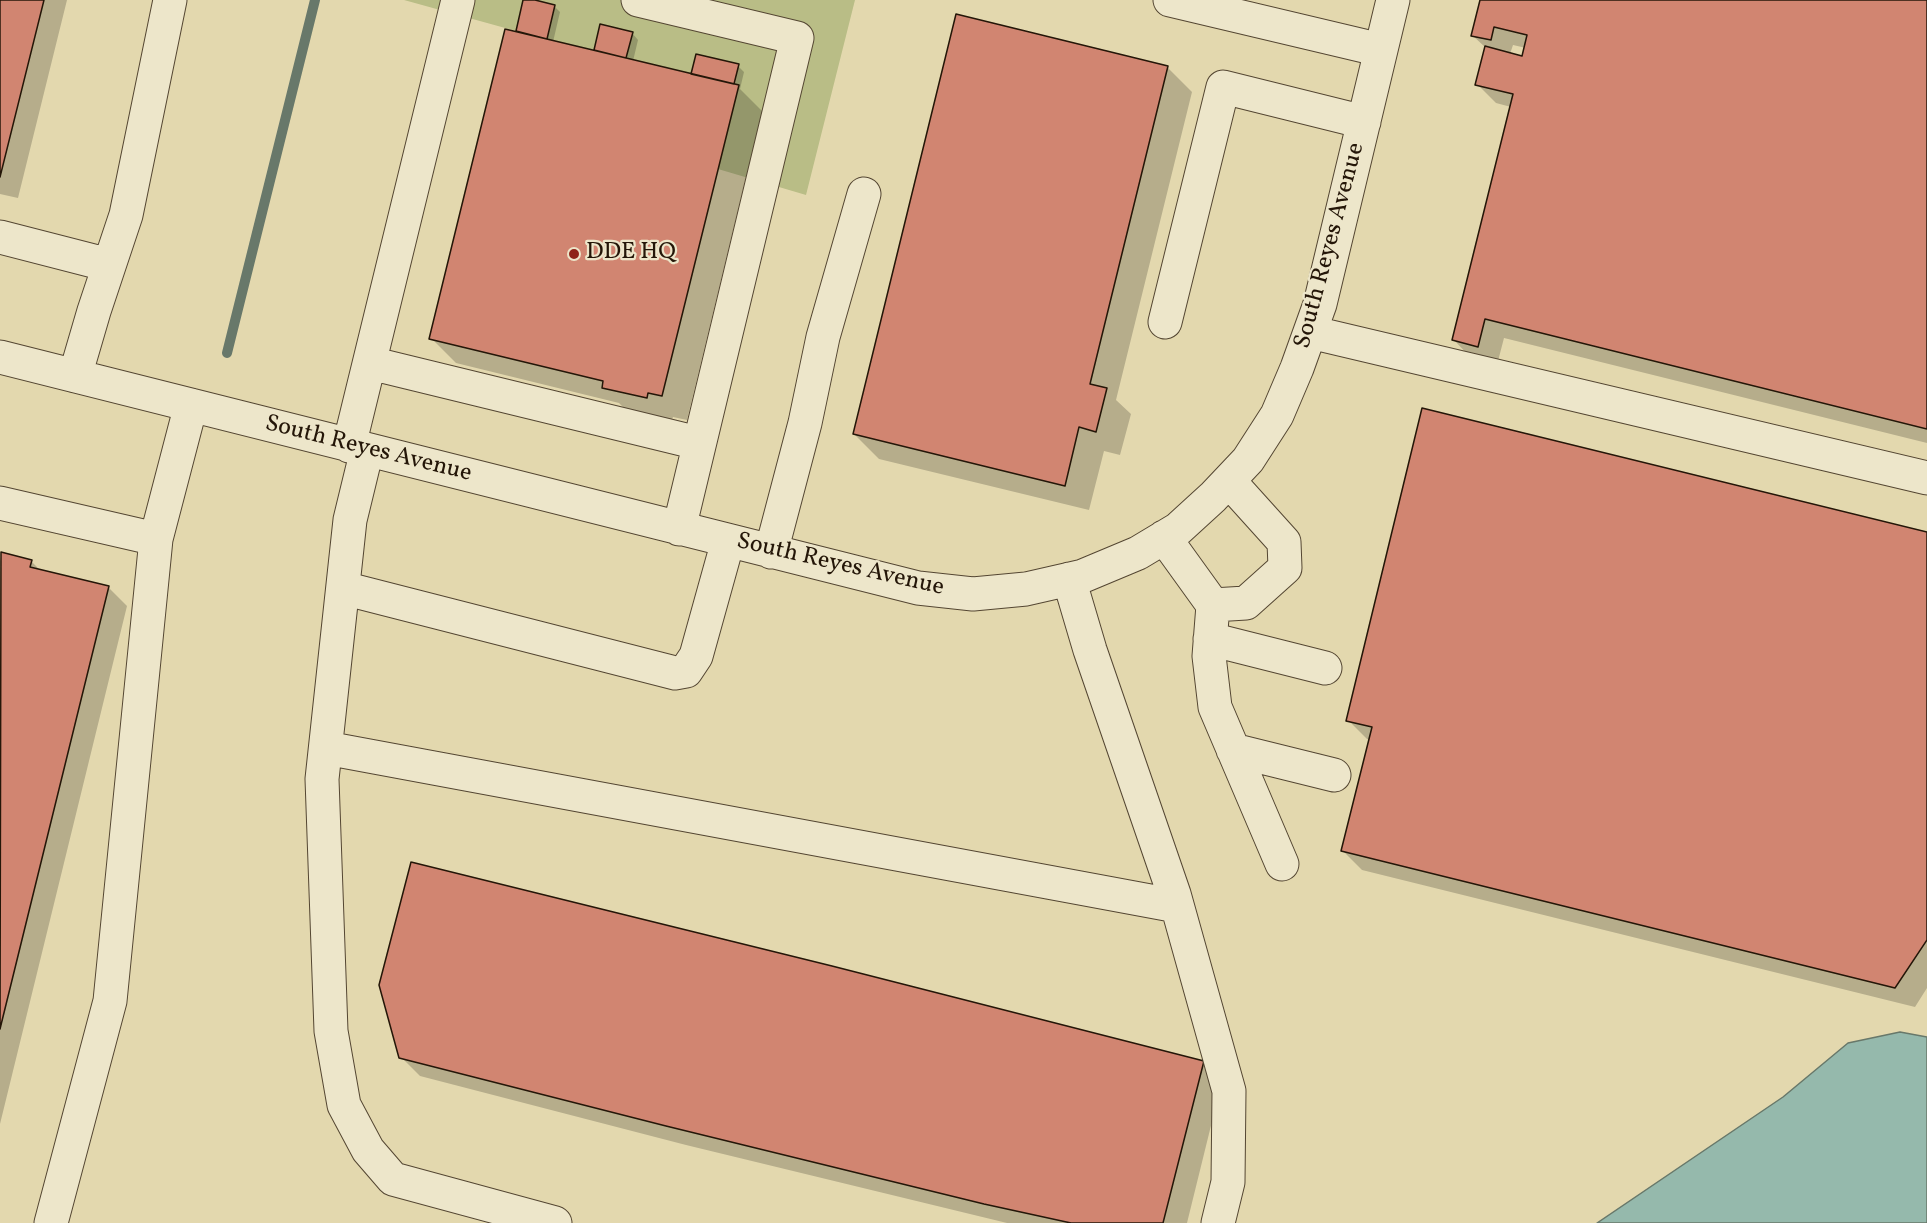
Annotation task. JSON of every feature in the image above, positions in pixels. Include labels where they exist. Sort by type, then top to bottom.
[{"type":"street","points":[[75,376],[126,215],[170,0]]},
{"type":"street","points":[[458,0],[370,363],[358,448],[322,779],[331,1031],[344,1105],[368,1150],[393,1179],[555,1223]]},
{"type":"street","points":[[638,0],[797,38],[678,529]]},
{"type":"street","points":[[1170,0],[1381,50]]},
{"type":"street","name":"South Reyes Avenue","points":[[0,357],[918,588],[973,594],[1026,589],[1083,576],[1138,553],[1178,529],[1248,460],[1277,415],[1320,304],[1393,0]]},
{"type":"street","points":[[1165,322],[1223,87],[1364,122]]},
{"type":"street","points":[[771,552],[805,423],[823,338],[864,194]]},
{"type":"street","points":[[0,237],[109,265]]},
{"type":"street","points":[[1310,332],[1927,478]]},
{"type":"street","points":[[370,363],[698,443]]},
{"type":"street","points":[[51,1223],[110,1001],[156,539],[191,405]]},
{"type":"street","points":[[1213,605],[1246,603],[1285,568],[1284,542],[1229,481]]},
{"type":"street","points":[[0,503],[156,539]]},
{"type":"street","points":[[1164,537],[1213,605],[1209,656],[1215,707],[1282,864]]},
{"type":"street","points":[[343,588],[675,672],[686,671],[696,656],[728,541]]},
{"type":"street","points":[[1069,579],[1090,650],[1178,906],[1229,1091],[1228,1182],[1218,1223]]},
{"type":"street","points":[[1210,639],[1325,668]]},
{"type":"street","points":[[326,748],[1178,906]]},
{"type":"street","points":[[1233,750],[1334,775]]},
{"type":"green space","points":[[404,0],[523,0],[516,31]]},
{"type":"green space","points":[[535,0],[855,0],[806,195],[718,169],[739,64],[696,54],[691,74],[626,58],[632,32],[600,25],[594,50],[547,39],[555,5]]},
{"type":"water","points":[[1900,1032],[1927,1037],[1927,1223],[1597,1223],[1783,1097],[1848,1043]]},
{"type":"building","points":[[0,0],[44,0],[0,177]]},
{"type":"building","points":[[523,0],[535,0],[555,5],[547,39],[516,31]]},
{"type":"building","points":[[1480,0],[1927,0],[1927,429],[1485,319],[1478,347],[1452,340],[1513,94],[1475,85],[1485,46],[1522,56],[1527,35],[1494,27],[1491,40],[1471,36]]},
{"type":"building","points":[[956,14],[1168,66],[1090,384],[1107,388],[1096,432],[1079,427],[1065,486],[853,434]]},
{"type":"building","points":[[600,24],[633,32],[626,58],[594,50]]},
{"type":"building","name":"DDE HQ","points":[[505,29],[739,85],[662,396],[648,393],[647,398],[602,388],[603,381],[429,339]]},
{"type":"building","points":[[696,54],[739,64],[734,84],[691,74]]},
{"type":"building","points":[[1422,408],[1927,532],[1927,940],[1895,988],[1341,851],[1372,727],[1346,721]]},
{"type":"building","points":[[1,552],[32,560],[30,567],[109,586],[0,1029]]},
{"type":"building","points":[[411,862],[1204,1061],[1163,1223],[1071,1223],[666,1126],[399,1058],[379,985]]},
{"type":"waterway","points":[[227,353],[315,0]]},
{"type":"place","name":"DDE HQ","points":[[574,254]]}]
